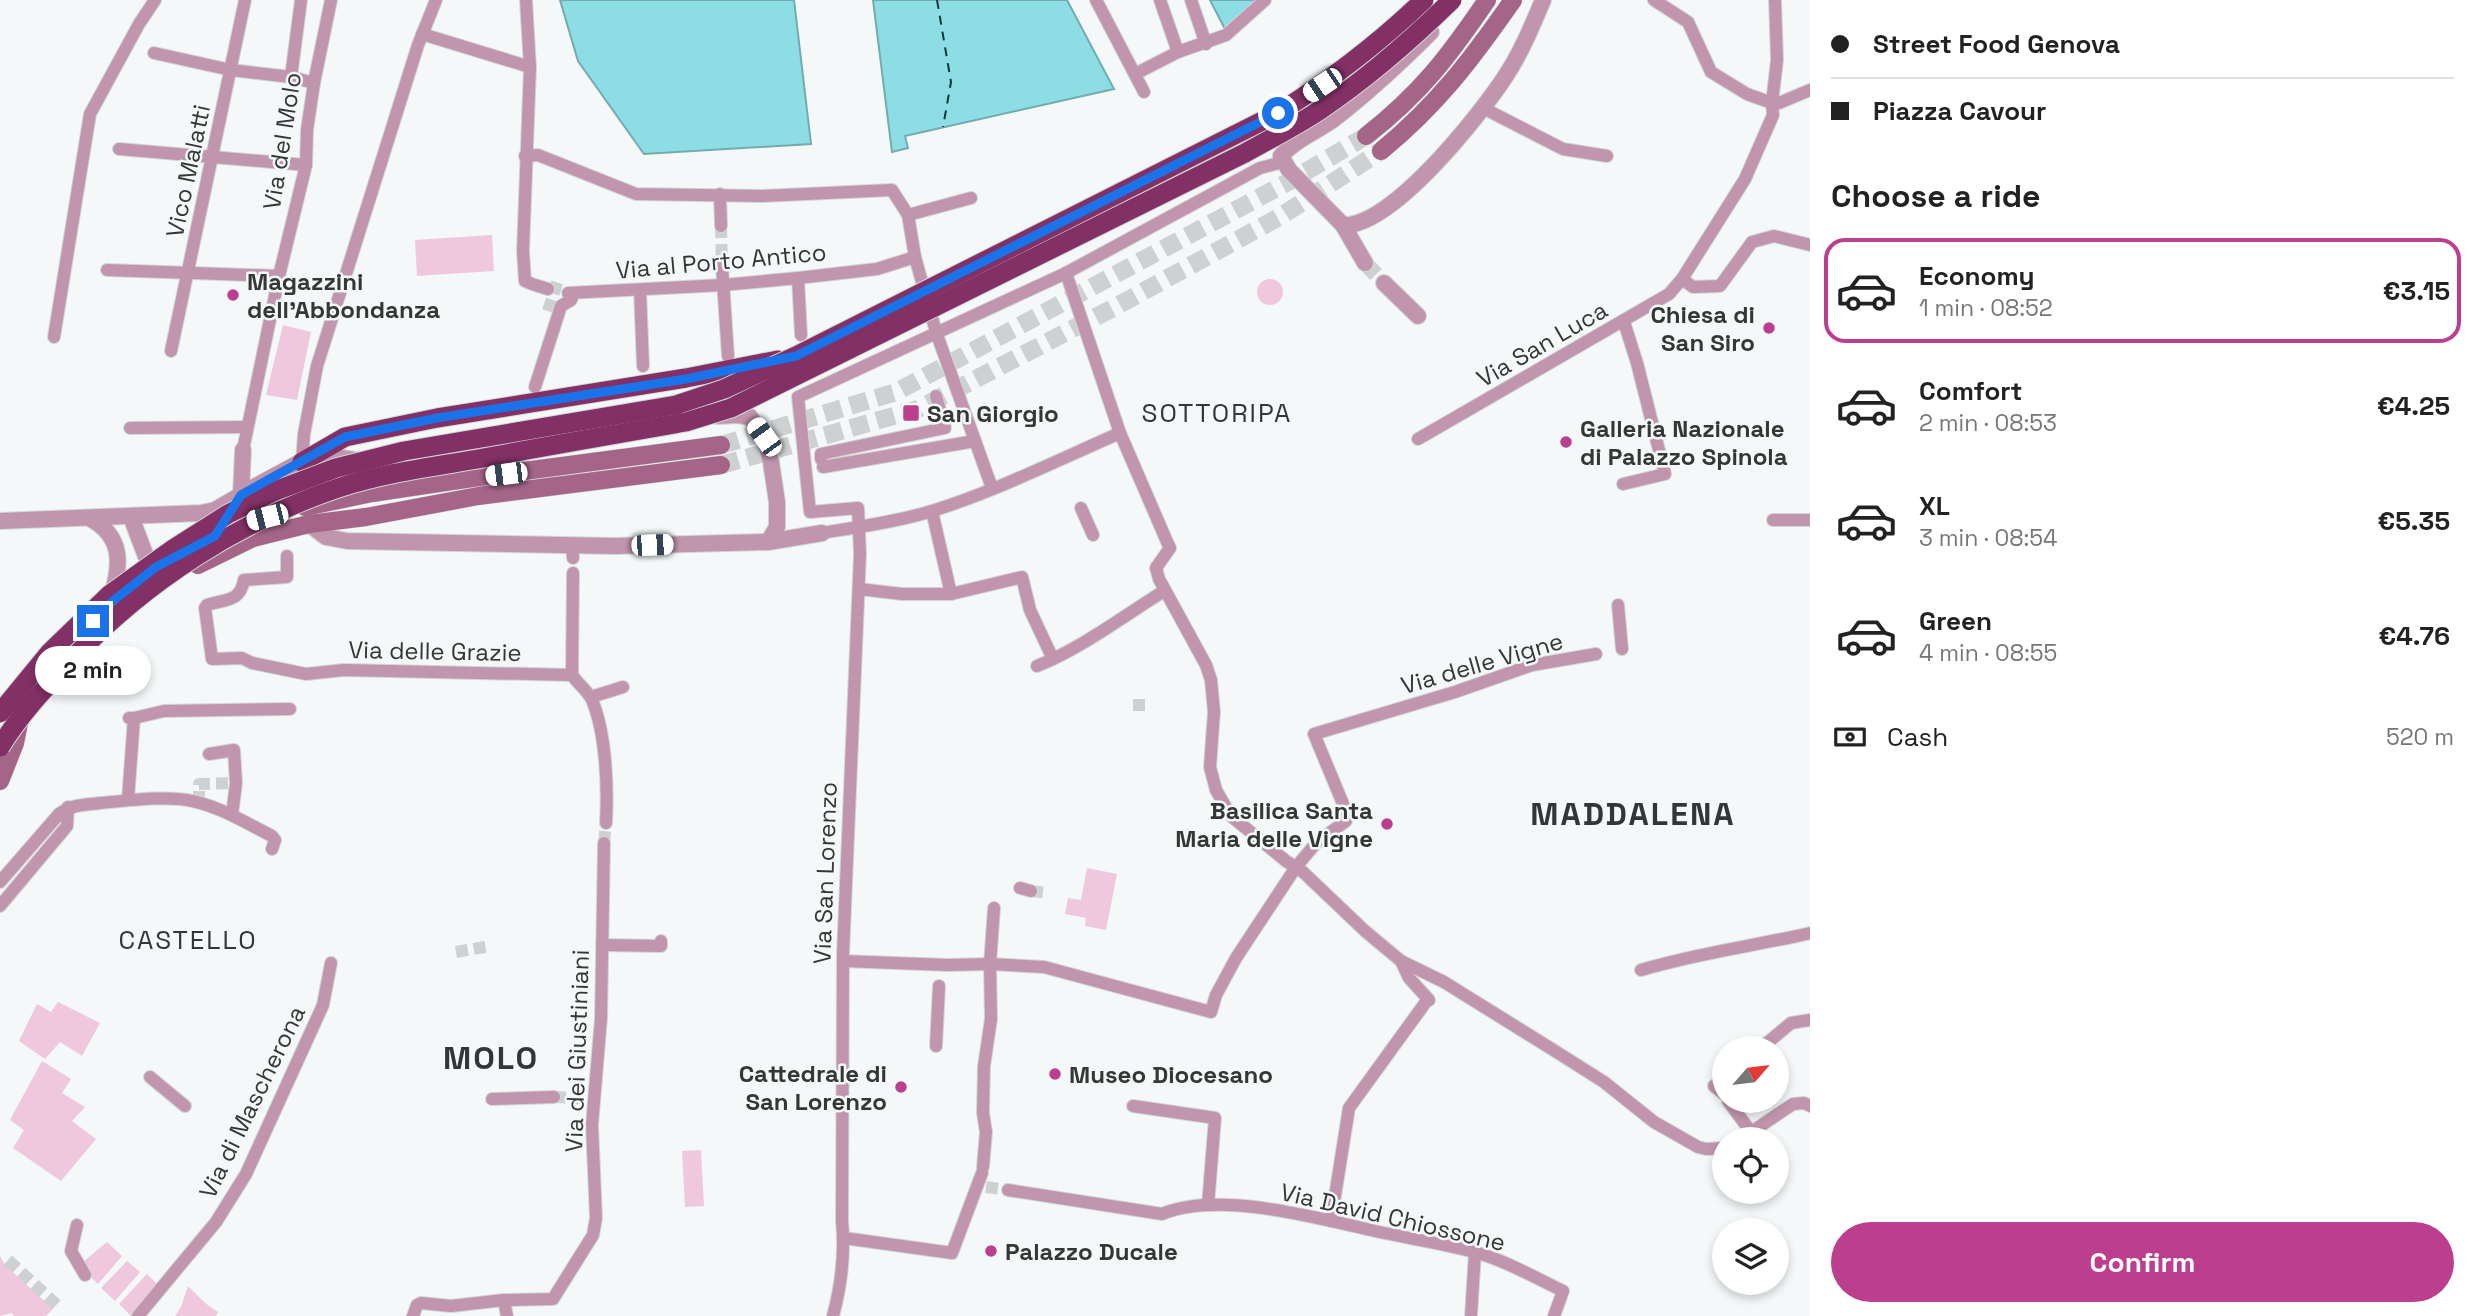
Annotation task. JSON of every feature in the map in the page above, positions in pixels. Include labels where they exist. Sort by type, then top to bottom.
[{"type":"highway","points":[[0,713],[50,652],[109,595],[228,514],[275,491],[336,468],[404,451],[676,405],[724,389],[796,356],[1278,113],[1337,75],[1374,46],[1424,0]]},
{"type":"highway","points":[[8,742],[42,692],[98,632],[179,566],[237,532],[297,503],[341,487],[390,474],[686,422],[731,408],[1293,127],[1319,111],[1385,61],[1452,0]]},
{"type":"highway","points":[[302,462],[345,437],[437,418],[686,379],[796,356]]},
{"type":"main road","points":[[1366,136],[1423,87],[1448,58],[1488,0]]},
{"type":"main road","points":[[1381,151],[1413,125],[1445,91],[1471,60],[1513,0]]},
{"type":"main road","points":[[1,772],[8,742],[34,688],[109,604],[151,571],[243,523],[372,493],[720,445]]},
{"type":"main road","points":[[8,742],[66,676],[121,621],[156,593],[206,560],[253,538],[309,524],[366,517],[478,496],[721,465]]},
{"type":"street","points":[[54,337],[90,114],[155,0]]},
{"type":"street","name":"Vico Malatti","points":[[171,351],[245,0]]},
{"type":"street","points":[[291,77],[301,0]]},
{"type":"street","name":"Via del Molo","points":[[241,495],[247,427],[306,165],[307,130],[314,82],[331,0]]},
{"type":"street","points":[[302,462],[304,434],[317,366],[422,34],[436,0]]},
{"type":"street","points":[[526,0],[530,66],[523,251],[525,281],[538,286]]},
{"type":"street","points":[[1096,0],[1144,92]]},
{"type":"street","points":[[1160,0],[1178,52]]},
{"type":"street","points":[[1191,0],[1206,44]]},
{"type":"street","points":[[1135,74],[1178,52],[1226,35],[1265,0]]},
{"type":"street","points":[[1365,263],[1343,225],[1283,162],[1281,156],[1290,145],[1329,122],[1379,84],[1460,0]]},
{"type":"street","points":[[1343,225],[1367,218],[1415,186],[1483,108],[1506,76],[1522,48],[1543,0]]},
{"type":"street","points":[[1654,0],[1688,22],[1711,72],[1747,94],[1779,103],[1810,90]]},
{"type":"street","name":"Via San Luca","points":[[1418,439],[1564,351],[1623,322],[1669,294],[1682,279],[1745,179],[1773,115],[1777,61],[1776,0]]},
{"type":"street","points":[[422,34],[530,66]]},
{"type":"street","points":[[154,53],[230,70],[314,82]]},
{"type":"street","points":[[1483,108],[1563,149],[1607,156]]},
{"type":"street","points":[[118,149],[306,165]]},
{"type":"street","points":[[525,156],[538,155],[636,194],[762,195],[892,190],[908,215],[915,257],[936,332],[992,488]]},
{"type":"street","points":[[859,527],[858,508],[810,512],[798,397],[1066,273],[1259,168],[1283,162]]},
{"type":"street","points":[[720,194],[721,226]]},
{"type":"street","points":[[908,215],[971,198]]},
{"type":"street","points":[[1682,279],[1693,287],[1720,286],[1752,242],[1774,236],[1810,245]]},
{"type":"street","name":"Via al Porto Antico","points":[[535,387],[561,306],[571,300],[571,293],[797,278],[877,269],[915,257]]},
{"type":"street","points":[[722,266],[728,356]]},
{"type":"street","points":[[107,270],[279,276]]},
{"type":"street","points":[[1066,273],[1120,433],[1170,548],[1156,568],[1165,594],[1206,665],[1211,680],[1214,712],[1210,767],[1216,790],[1231,816],[1286,861],[1300,869],[1401,961],[1444,982],[1604,1082],[1654,1122],[1698,1147],[1712,1149]]},
{"type":"street","points":[[797,278],[801,335]]},
{"type":"street","points":[[1384,283],[1418,316]]},
{"type":"street","points":[[640,290],[643,366]]},
{"type":"street","points":[[1623,322],[1637,363],[1665,474],[1623,484]]},
{"type":"street","points":[[936,396],[945,428],[821,454],[822,463],[975,441]]},
{"type":"street","points":[[0,521],[201,513],[215,510],[302,462],[344,457],[369,463],[400,465],[508,443],[695,416],[738,415],[750,417],[764,437],[771,462],[777,502],[777,527],[768,542]]},
{"type":"street","points":[[130,428],[247,427]]},
{"type":"street","points":[[309,524],[326,537],[347,541],[457,543],[573,551],[614,546],[768,542],[859,527],[932,511],[1120,433]]},
{"type":"street","points":[[215,536],[241,495]]},
{"type":"street","points":[[1081,508],[1093,535]]},
{"type":"street","points":[[932,511],[951,594]]},
{"type":"street","points":[[131,517],[158,586],[156,593]]},
{"type":"street","points":[[91,519],[109,533],[118,560],[120,570],[109,604]]},
{"type":"street","points":[[1773,520],[1810,520]]},
{"type":"street","name":"Via San Lorenzo","points":[[833,1316],[838,1298],[844,1238],[843,961],[859,589],[859,527]]},
{"type":"street","name":"Via delle Grazie","points":[[287,556],[287,577],[244,580],[244,589],[237,596],[207,605],[205,608],[212,659],[242,658],[251,663],[299,672],[344,670],[572,675]]},
{"type":"street","points":[[573,573],[572,675],[591,696],[597,717],[608,791],[606,823]]},
{"type":"street","points":[[859,589],[902,594],[951,594],[1022,577],[1029,607],[1053,659]]},
{"type":"street","points":[[1037,666],[1165,594]]},
{"type":"street","points":[[1618,605],[1622,649]]},
{"type":"street","name":"Via delle Vigne","points":[[1300,869],[1317,842],[1346,821],[1346,811],[1314,734],[1532,665],[1597,654]]},
{"type":"street","points":[[591,696],[623,687]]},
{"type":"street","points":[[128,799],[130,718],[164,711],[290,709]]},
{"type":"street","points":[[209,754],[234,750],[236,783],[232,815]]},
{"type":"street","points":[[0,882],[68,807],[128,799],[191,800],[232,815],[272,836],[275,840],[272,849]]},
{"type":"street","points":[[0,906],[67,826],[68,807]]},
{"type":"street","name":"Via dei Giustiniani","points":[[504,1300],[553,1299],[593,1235],[597,1218],[592,1125],[601,1018],[604,844]]},
{"type":"street","points":[[843,961],[1044,967],[1211,1012],[1216,995],[1236,958],[1300,869]]},
{"type":"street","points":[[844,1238],[952,1253],[982,1186],[986,1132],[983,1113],[984,1066],[991,1019],[990,964],[994,908]]},
{"type":"street","points":[[1641,970],[1702,953],[1810,933]]},
{"type":"street","points":[[603,945],[661,944]]},
{"type":"street","points":[[1331,1221],[1349,1108],[1428,1000],[1409,978],[1401,961]]},
{"type":"street","name":"Via di Mascherona","points":[[143,1314],[216,1222],[246,1174],[323,1005],[331,962]]},
{"type":"street","points":[[936,1046],[939,986]]},
{"type":"street","points":[[1775,1036],[1791,1023],[1810,1020]]},
{"type":"street","points":[[150,1077],[186,1106]]},
{"type":"street","points":[[492,1100],[554,1097]]},
{"type":"street","points":[[1759,1127],[1793,1104],[1804,1103],[1810,1106]]},
{"type":"street","points":[[1133,1106],[1215,1118],[1208,1205]]},
{"type":"street","name":"Via David Chiossone","points":[[1008,1190],[1161,1214],[1177,1207],[1208,1205],[1260,1208],[1331,1221],[1475,1252],[1511,1265],[1561,1296]]},
{"type":"street","points":[[78,1225],[71,1251],[85,1275]]},
{"type":"street","points":[[1471,1316],[1475,1252]]},
{"type":"street","points":[[1545,1316],[1561,1296]]},
{"type":"street","points":[[1554,1316],[1561,1296]]},
{"type":"street","points":[[413,1316],[417,1305],[421,1303],[451,1306],[504,1300],[507,1316]]},
{"type":"shaded area","points":[[492,235],[494,271],[417,276],[415,240]]},
{"type":"shaded area","points":[[1270,279],[1279,283],[1283,292],[1279,301],[1270,305],[1261,301],[1257,292],[1261,283]]},
{"type":"shaded area","points":[[283,325],[311,332],[297,400],[266,395]]},
{"type":"shaded area","points":[[1087,868],[1117,874],[1106,930],[1085,926],[1086,918],[1065,914],[1068,898],[1081,900]]},
{"type":"shaded area","points":[[58,1002],[100,1023],[82,1056],[60,1042],[45,1059],[19,1041],[37,1004],[51,1012]]},
{"type":"shaded area","points":[[42,1061],[71,1079],[62,1093],[85,1107],[72,1121],[96,1139],[61,1181],[13,1148],[24,1130],[10,1120]]},
{"type":"shaded area","points":[[701,1150],[704,1206],[685,1207],[682,1151]]},
{"type":"shaded area","points":[[107,1242],[122,1256],[98,1284],[87,1273],[90,1269],[83,1262]]},
{"type":"shaded area","points":[[0,1256],[5,1265],[53,1309],[46,1316],[14,1316],[12,1313],[0,1316]]},
{"type":"shaded area","points":[[127,1261],[140,1272],[115,1301],[101,1288]]},
{"type":"shaded area","points":[[147,1274],[158,1285],[131,1316],[119,1304]]},
{"type":"shaded area","points":[[188,1286],[218,1312],[216,1316],[175,1316]]},
{"type":"water","points":[[560,0],[794,0],[811,144],[644,154],[578,61]]},
{"type":"water","points":[[873,0],[1067,0],[1114,89],[905,136],[908,148],[892,152]]},
{"type":"water","points":[[1210,0],[1259,0],[1226,31]]},
{"type":"ferry route","points":[[937,0],[951,82],[943,127]]},
{"type":"tunnel","points":[[721,445],[896,392],[1290,181],[1366,136]]},
{"type":"tunnel","points":[[721,465],[918,409],[1115,307],[1281,216],[1381,151]]},
{"type":"tunnel","points":[[721,226],[722,266]]},
{"type":"tunnel","points":[[1365,263],[1384,283]]},
{"type":"tunnel","points":[[548,311],[558,280]]},
{"type":"tunnel","points":[[1139,699],[1139,714]]},
{"type":"tunnel","points":[[199,803],[199,784],[236,783]]},
{"type":"tunnel","points":[[604,843],[606,823]]},
{"type":"tunnel","points":[[1031,891],[1048,893]]},
{"type":"tunnel","points":[[456,952],[490,946]]},
{"type":"tunnel","points":[[554,1097],[593,1099]]},
{"type":"tunnel","points":[[986,1187],[1008,1190]]},
{"type":"tunnel","points":[[8,1260],[58,1306]]},
{"type":"place","name":"Magazzini dell'Abbondanza","points":[[233,295]]},
{"type":"place","name":"Chiesa di San Siro","points":[[1769,328]]},
{"type":"place","name":"San Giorgio","points":[[911,413]]},
{"type":"place","name":"Galleria Nazionale di Palazzo Spinola","points":[[1566,442]]},
{"type":"place","name":"Basilica Santa Maria delle Vigne","points":[[1387,824]]},
{"type":"place","name":"Museo Diocesano","points":[[1055,1074]]},
{"type":"place","name":"Cattedrale di San Lorenzo","points":[[901,1087]]},
{"type":"place","name":"Palazzo Ducale","points":[[991,1251]]},
{"type":"district","name":"SOTTORIPA","points":[[1217,413]]},
{"type":"district","name":"MADDALENA","points":[[1633,814]]},
{"type":"district","name":"CASTELLO","points":[[188,940]]},
{"type":"district","name":"MOLO","points":[[491,1058]]},
{"type":"route","points":[[93,621],[109,604],[156,567],[215,536],[241,495],[345,437],[437,418],[686,379],[796,356],[1278,113]]}]
